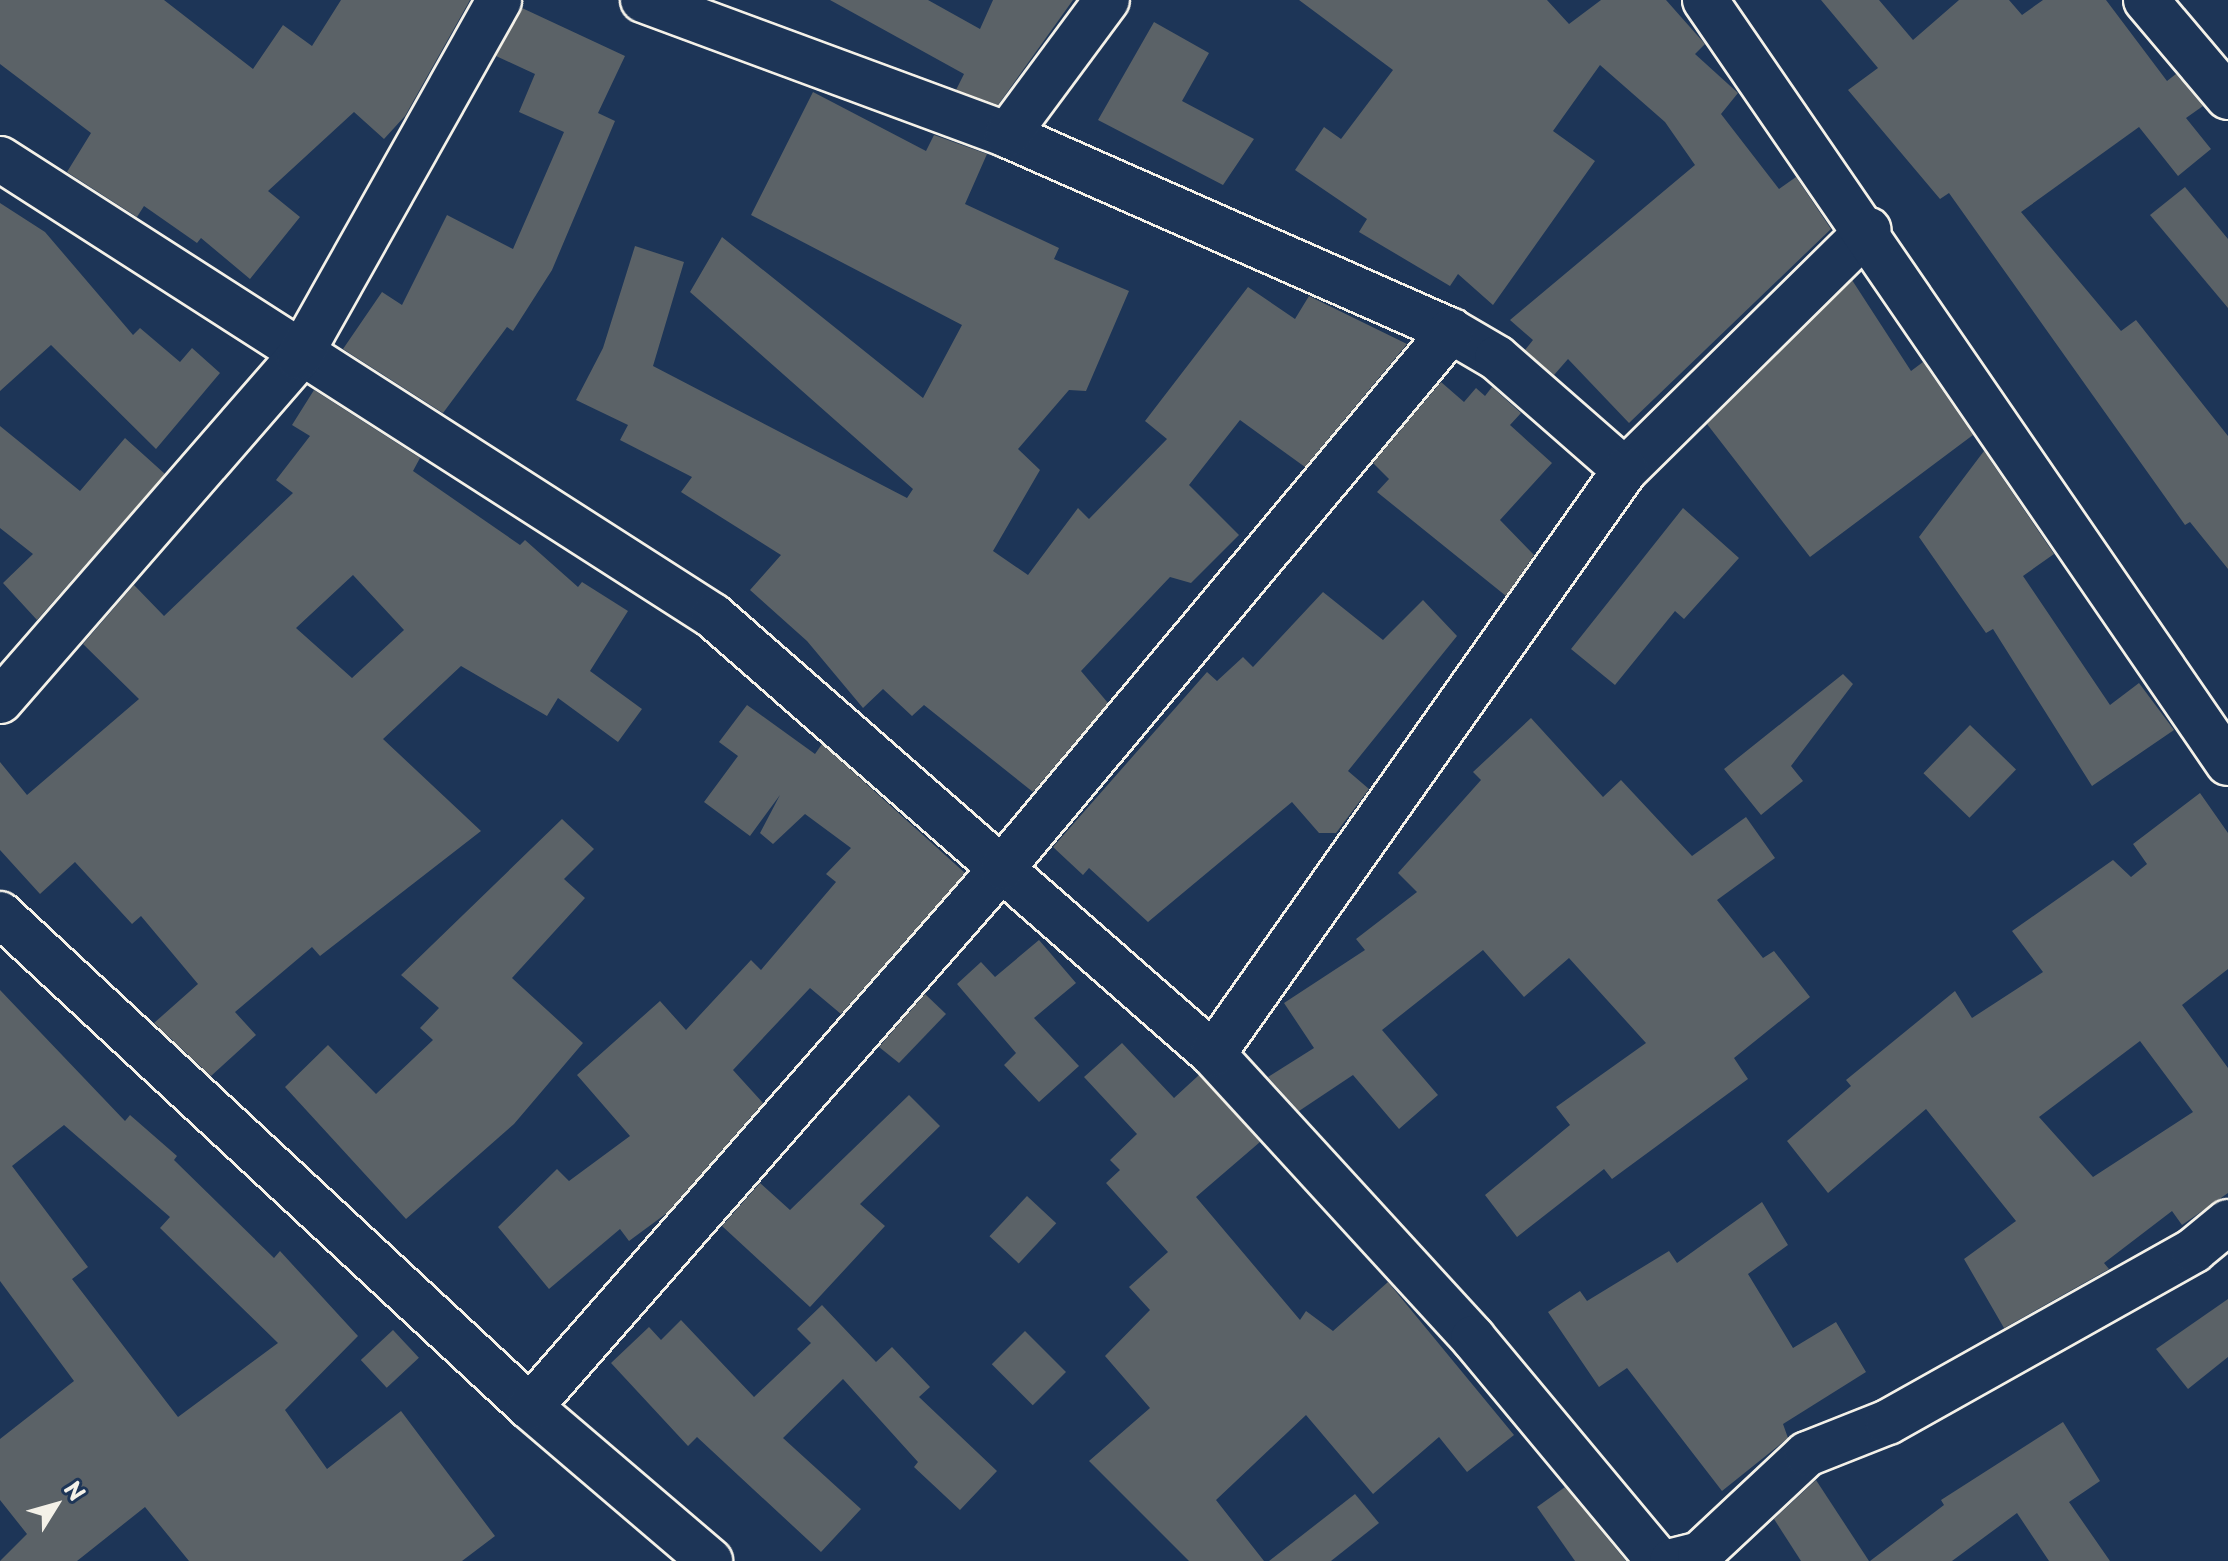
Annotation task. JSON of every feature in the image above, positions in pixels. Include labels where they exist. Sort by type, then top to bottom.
[{"type":"street","points":[[0,701],[299,357],[499,0]]},
{"type":"street","points":[[643,0],[1007,135],[1451,331],[1497,358],[1625,470]]},
{"type":"street","points":[[1007,135],[1107,0]]},
{"type":"street","points":[[1705,0],[1868,230],[2228,763]]},
{"type":"street","points":[[2146,0],[2228,97]]},
{"type":"street","points":[[0,159],[299,357],[713,616],[1213,1054],[1473,1338],[1659,1561]]},
{"type":"street","points":[[1213,1054],[1625,470],[1868,230]]},
{"type":"street","points":[[530,1407],[1003,867],[1451,331]]},
{"type":"street","points":[[0,914],[530,1407],[710,1561]]},
{"type":"street","points":[[1672,1561],[1700,1554],[1807,1454],[1888,1422],[2194,1250],[2228,1222]]},
{"type":"building","points":[[0,0],[164,0],[253,69],[283,25],[312,46],[341,0],[470,0],[405,116],[384,139],[354,112],[268,191],[300,217],[250,279],[201,238],[197,243],[144,206],[137,217],[67,172],[91,133],[0,64]]},
{"type":"building","points":[[830,0],[928,0],[980,29],[993,0],[1073,0],[998,105],[956,90],[964,74]]},
{"type":"building","points":[[1299,0],[1547,0],[1569,24],[1601,0],[1666,0],[1705,44],[1695,54],[1738,93],[1721,114],[1779,189],[1796,177],[1831,229],[1629,423],[1568,359],[1554,375],[1525,350],[1533,340],[1510,320],[1695,165],[1665,122],[1600,65],[1553,131],[1595,161],[1493,305],[1458,274],[1450,286],[1359,232],[1367,219],[1295,170],[1324,127],[1341,139],[1393,70]]},
{"type":"building","points":[[1821,0],[1879,0],[1913,40],[1959,0],[2009,0],[2022,15],[2043,0],[2106,0],[2167,81],[2176,74],[2203,106],[2186,118],[2211,149],[2178,176],[2139,127],[2021,212],[2121,331],[2136,320],[2228,436],[2228,569],[2190,522],[2185,525],[1949,193],[1940,199],[1848,90],[1878,68]]},
{"type":"building","points":[[522,8],[625,56],[598,113],[615,121],[552,270],[513,331],[507,327],[443,413],[343,349],[382,292],[402,305],[447,215],[513,249],[564,132],[519,112],[535,74],[496,56]]},
{"type":"building","points":[[1154,22],[1209,53],[1182,101],[1254,139],[1223,185],[1098,120]]},
{"type":"building","points":[[813,92],[926,151],[934,135],[987,154],[965,204],[1059,248],[1054,259],[1129,291],[1086,391],[1069,390],[1018,449],[1040,470],[993,551],[1028,575],[1078,508],[1089,519],[1167,439],[1145,421],[1248,287],[1295,319],[1309,296],[1407,344],[1305,467],[1240,420],[1189,485],[1239,535],[1191,583],[1170,577],[1081,671],[1108,703],[1033,792],[924,705],[912,716],[883,689],[863,708],[807,641],[750,590],[781,555],[681,492],[692,477],[620,440],[628,425],[576,400],[603,348],[635,246],[684,262],[653,366],[907,498],[913,489],[690,292],[722,237],[923,398],[962,325],[751,215]]},
{"type":"building","points":[[2185,187],[2228,239],[2228,308],[2150,215]]},
{"type":"building","points":[[0,203],[45,232],[133,335],[140,328],[180,362],[192,348],[220,373],[156,449],[51,345],[0,391]]},
{"type":"building","points":[[1852,280],[1911,371],[1923,362],[1973,435],[1810,557],[1707,424]]},
{"type":"building","points":[[1441,382],[1464,402],[1476,388],[1485,396],[1492,387],[1521,413],[1510,425],[1552,463],[1500,520],[1534,555],[1506,596],[1377,492],[1389,479],[1373,463]]},
{"type":"building","points":[[314,390],[420,458],[413,471],[520,545],[525,540],[578,587],[582,582],[628,611],[590,671],[642,709],[618,742],[558,698],[547,716],[461,666],[383,739],[481,831],[320,956],[312,947],[235,1012],[256,1035],[211,1076],[154,1023],[198,984],[141,916],[132,924],[75,862],[40,894],[0,850],[0,762],[27,795],[139,699],[83,644],[134,585],[164,616],[293,493],[276,480],[310,436],[292,425]],"holes":[[[353,575],[404,630],[352,678],[296,628]]]},
{"type":"building","points":[[0,426],[80,491],[125,438],[165,474],[37,620],[3,583],[33,554],[0,528]]},
{"type":"building","points":[[1984,451],[2054,554],[2023,576],[2110,705],[2139,683],[2174,730],[2092,786],[1993,629],[1986,633],[1919,537]]},
{"type":"building","points":[[1683,508],[1739,558],[1684,619],[1675,611],[1615,685],[1571,649]]},
{"type":"building","points":[[1323,592],[1383,640],[1423,600],[1457,636],[1348,771],[1369,789],[1336,833],[1319,833],[1292,802],[1148,922],[1089,868],[1083,875],[1053,847],[1207,672],[1217,681],[1243,657],[1253,667]]},
{"type":"building","points":[[1843,674],[1853,684],[1791,766],[1803,781],[1761,815],[1724,769]]},
{"type":"building","points":[[747,705],[815,754],[822,744],[965,873],[841,1014],[810,988],[733,1070],[763,1103],[667,1213],[629,1241],[620,1229],[549,1289],[498,1227],[557,1169],[569,1181],[630,1136],[577,1075],[660,1001],[686,1030],[751,960],[761,970],[836,882],[826,874],[851,848],[805,814],[773,844],[760,833],[780,795],[750,836],[704,802],[738,756],[719,742]]},
{"type":"building","points":[[1531,718],[1603,797],[1621,780],[1692,856],[1746,817],[1775,858],[1717,900],[1763,958],[1774,951],[1810,997],[1734,1058],[1748,1079],[1612,1179],[1604,1169],[1517,1237],[1485,1195],[1570,1125],[1556,1107],[1646,1043],[1569,958],[1524,997],[1483,950],[1382,1030],[1438,1095],[1399,1129],[1353,1075],[1299,1111],[1268,1077],[1314,1048],[1284,1003],[1365,950],[1356,939],[1417,892],[1398,873],[1481,780],[1473,772]]},
{"type":"building","points":[[1970,725],[2016,769],[1969,818],[1923,773]]},
{"type":"building","points":[[2200,793],[2228,833],[2228,969],[2182,1005],[2228,1068],[2228,1193],[2182,1225],[2172,1211],[2104,1263],[2109,1269],[2004,1328],[1964,1259],[2016,1221],[1926,1109],[1828,1193],[1787,1141],[1851,1086],[1846,1080],[1955,991],[1972,1018],[2043,972],[2012,931],[2113,860],[2131,877],[2147,864],[2133,844]],"holes":[[[2140,1041],[2193,1112],[2093,1177],[2039,1117]]]},
{"type":"building","points":[[562,819],[594,849],[564,879],[585,898],[512,978],[583,1043],[514,1124],[406,1219],[285,1087],[328,1045],[376,1094],[433,1040],[420,1028],[439,1008],[401,975]]},
{"type":"building","points":[[1039,940],[1076,983],[1034,1018],[1079,1066],[1039,1102],[1004,1065],[1016,1053],[957,984],[981,962],[995,977]]},
{"type":"building","points":[[0,990],[125,1121],[130,1115],[177,1156],[174,1160],[274,1258],[280,1251],[358,1336],[285,1410],[327,1469],[401,1411],[495,1536],[462,1561],[189,1561],[145,1507],[77,1561],[0,1561],[27,1534],[0,1500],[0,1439],[74,1381],[0,1281]],"holes":[[[64,1125],[170,1217],[160,1228],[278,1343],[178,1417],[72,1279],[88,1267],[12,1166]]]},
{"type":"building","points":[[925,994],[946,1014],[899,1063],[879,1047]]},
{"type":"building","points":[[1122,1043],[1174,1098],[1199,1075],[1260,1142],[1196,1197],[1300,1320],[1306,1311],[1333,1331],[1388,1282],[1514,1435],[1467,1472],[1439,1437],[1373,1494],[1306,1415],[1216,1500],[1264,1561],[1189,1561],[1089,1461],[1150,1408],[1105,1356],[1150,1310],[1129,1287],[1168,1252],[1106,1183],[1120,1170],[1110,1160],[1137,1134],[1084,1077]]},
{"type":"building","points":[[909,1095],[940,1126],[860,1204],[885,1226],[810,1307],[722,1226],[760,1183],[790,1210]]},
{"type":"building","points":[[1027,1196],[1056,1223],[1019,1264],[989,1236]]},
{"type":"building","points":[[1762,1202],[1788,1245],[1748,1274],[1793,1348],[1836,1322],[1866,1372],[1783,1424],[1788,1438],[1722,1491],[1627,1368],[1599,1387],[1548,1312],[1580,1291],[1587,1301],[1669,1251],[1677,1263]]},
{"type":"building","points":[[2228,1299],[2228,1357],[2188,1389],[2156,1349]]},
{"type":"building","points":[[822,1305],[876,1362],[892,1347],[930,1387],[919,1397],[997,1471],[960,1510],[914,1467],[918,1462],[843,1379],[783,1438],[861,1509],[821,1552],[697,1437],[688,1446],[611,1363],[649,1327],[661,1340],[681,1320],[754,1397],[811,1343],[797,1329]]},
{"type":"building","points":[[393,1330],[419,1358],[387,1388],[361,1360]]},
{"type":"building","points":[[1025,1331],[1066,1372],[1033,1405],[992,1364]]},
{"type":"building","points":[[2063,1422],[2100,1481],[2069,1502],[2110,1561],[2049,1561],[2017,1513],[1952,1561],[1870,1561],[1944,1505],[1941,1500]]},
{"type":"building","points":[[1816,1480],[1869,1561],[1801,1561],[1774,1519]]},
{"type":"building","points":[[1565,1487],[1626,1561],[1575,1561],[1537,1507]]},
{"type":"building","points":[[1355,1494],[1379,1523],[1331,1561],[1269,1561]]}]
